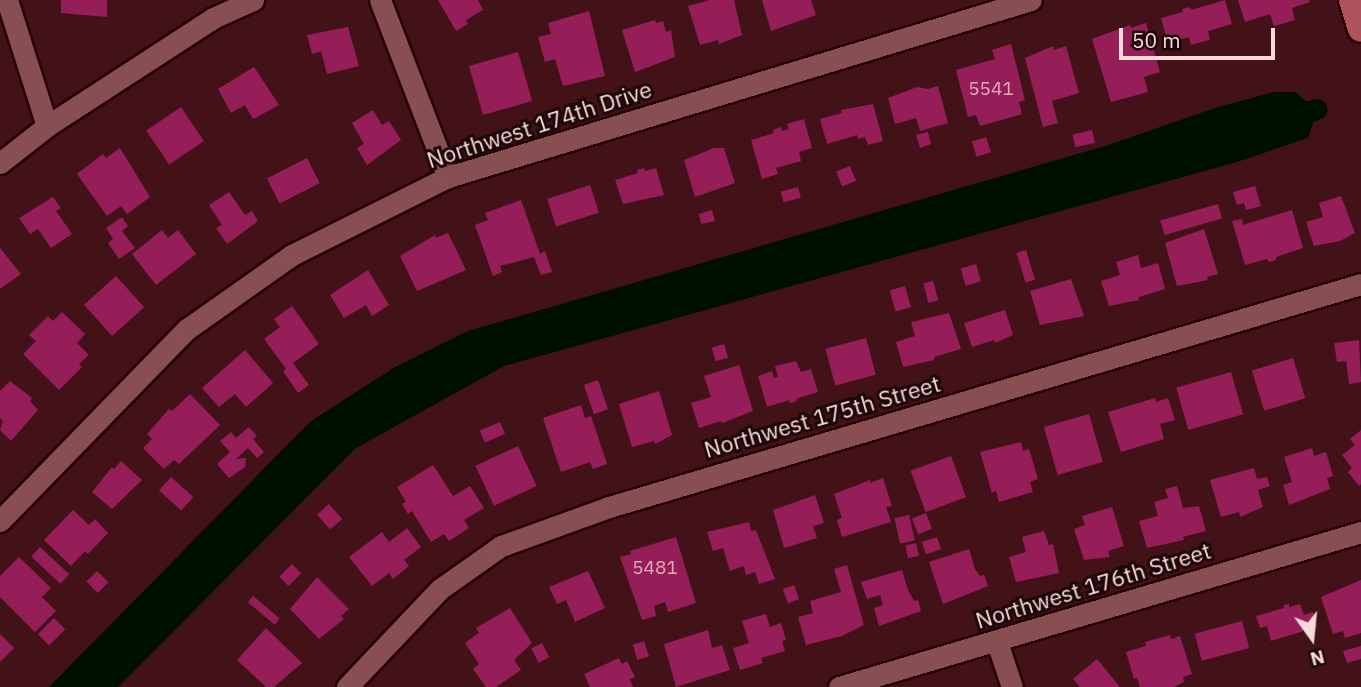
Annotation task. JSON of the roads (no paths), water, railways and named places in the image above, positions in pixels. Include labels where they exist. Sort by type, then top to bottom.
[{"type":"main road","points":[[1352,0],[1361,29]]},
{"type":"street","points":[[7,0],[47,126]]},
{"type":"street","points":[[0,163],[47,126],[213,18],[253,0]]},
{"type":"street","points":[[380,0],[448,177]]},
{"type":"street","name":"Northwest 174th Drive","points":[[0,521],[187,329],[292,255],[448,177],[1031,0]]},
{"type":"street","name":"Northwest 175th Street","points":[[347,687],[440,589],[501,546],[622,503],[1361,284]]},
{"type":"street","name":"Northwest 176th Street","points":[[839,687],[1361,532]]},
{"type":"street","points":[[997,642],[1012,687]]},
{"type":"waterway","points":[[1284,119],[1317,109]]}]
